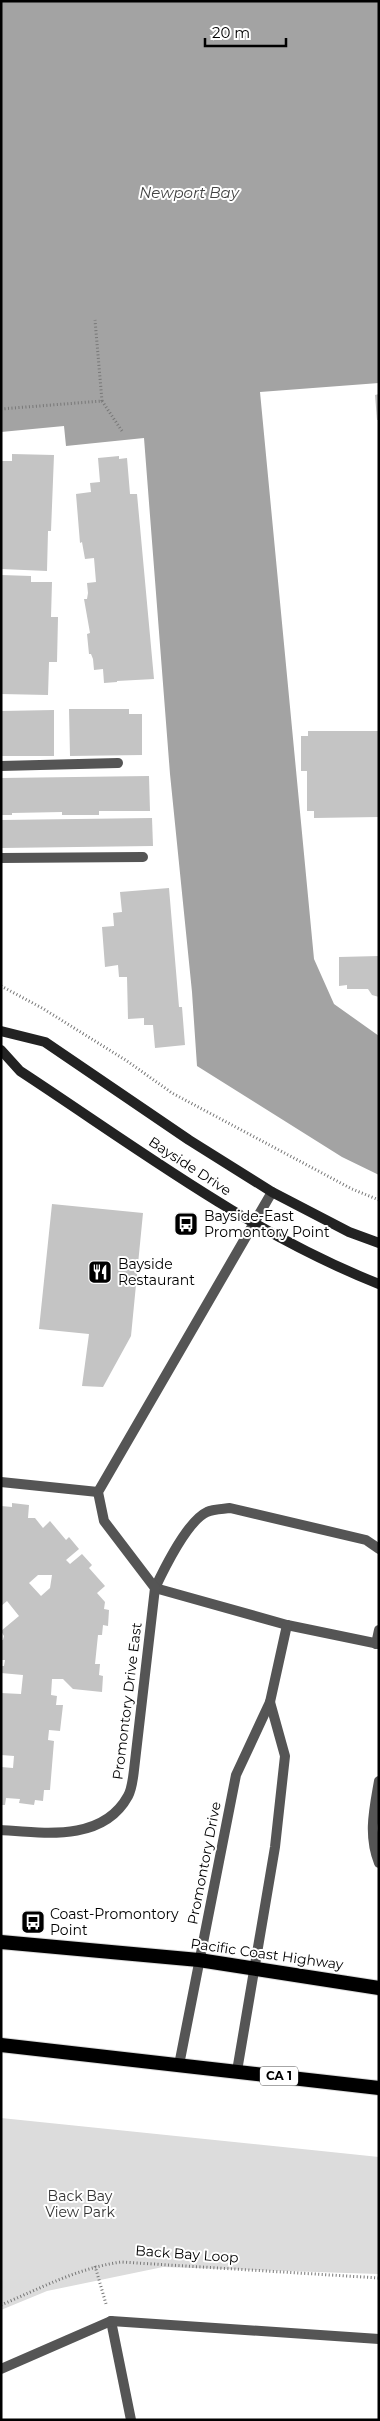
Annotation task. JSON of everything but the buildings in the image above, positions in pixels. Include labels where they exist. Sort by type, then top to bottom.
[{"type":"highway","name":"Pacific Coast Highway","points":[[1,1942],[198,1960],[379,1988]]},
{"type":"highway","name":"CA 1","points":[[1,2045],[379,2088]]},
{"type":"main road","name":"Bayside Drive","points":[[1,1031],[45,1042],[189,1140],[272,1192],[349,1232],[379,1243]]},
{"type":"main road","name":"Bayside Drive","points":[[1,1050],[20,1071],[206,1194],[308,1252],[379,1284]]},
{"type":"street","points":[[1,766],[118,764]]},
{"type":"street","points":[[1,858],[143,857]]},
{"type":"street","points":[[272,1192],[98,1492],[104,1521],[155,1588],[287,1625],[377,1644],[379,1630]]},
{"type":"street","points":[[1,1482],[98,1492]]},
{"type":"street","name":"Promontory Drive East","points":[[1,1830],[54,1833],[88,1829],[111,1816],[128,1796],[134,1770],[155,1588],[169,1559],[195,1520],[207,1512],[230,1508],[366,1540],[379,1549]]},
{"type":"street","name":"Promontory Drive","points":[[179,2065],[198,1960],[236,1775],[270,1702],[287,1625]]},
{"type":"street","name":"Promontory Drive","points":[[237,2071],[275,1847],[285,1756],[270,1702]]},
{"type":"street","points":[[379,1781],[371,1826],[374,1850],[379,1863]]},
{"type":"street","points":[[111,2322],[131,2420]]},
{"type":"street","points":[[1,2369],[111,2322],[379,2339]]},
{"type":"path","points":[[95,320],[102,400],[122,431]]},
{"type":"path","points":[[1,409],[102,400]]},
{"type":"path","points":[[1,986],[42,1008],[127,1061],[172,1093],[344,1185],[379,1200]]},
{"type":"path","name":"Back Bay Loop","points":[[1,2305],[95,2266],[121,2262],[146,2262],[379,2278]]},
{"type":"path","points":[[95,2266],[111,2322]]},
{"type":"green space","name":"Back Bay View Park","points":[[1,2118],[379,2157],[379,2274],[163,2267],[47,2291],[1,2310]]},
{"type":"water","name":"Newport Bay","points":[[1,1],[379,1],[379,383],[260,392],[314,959],[334,1004],[379,1036],[379,1175],[342,1157],[197,1066],[192,992],[170,774],[144,438],[66,446],[64,426],[1,432]]},
{"type":"place","name":"Bayside-East Promontory Point","points":[[186,1224]]},
{"type":"place","name":"Bayside Restaurant","points":[[100,1272]]},
{"type":"place","name":"Coast-Promontory Point","points":[[33,1922]]}]
